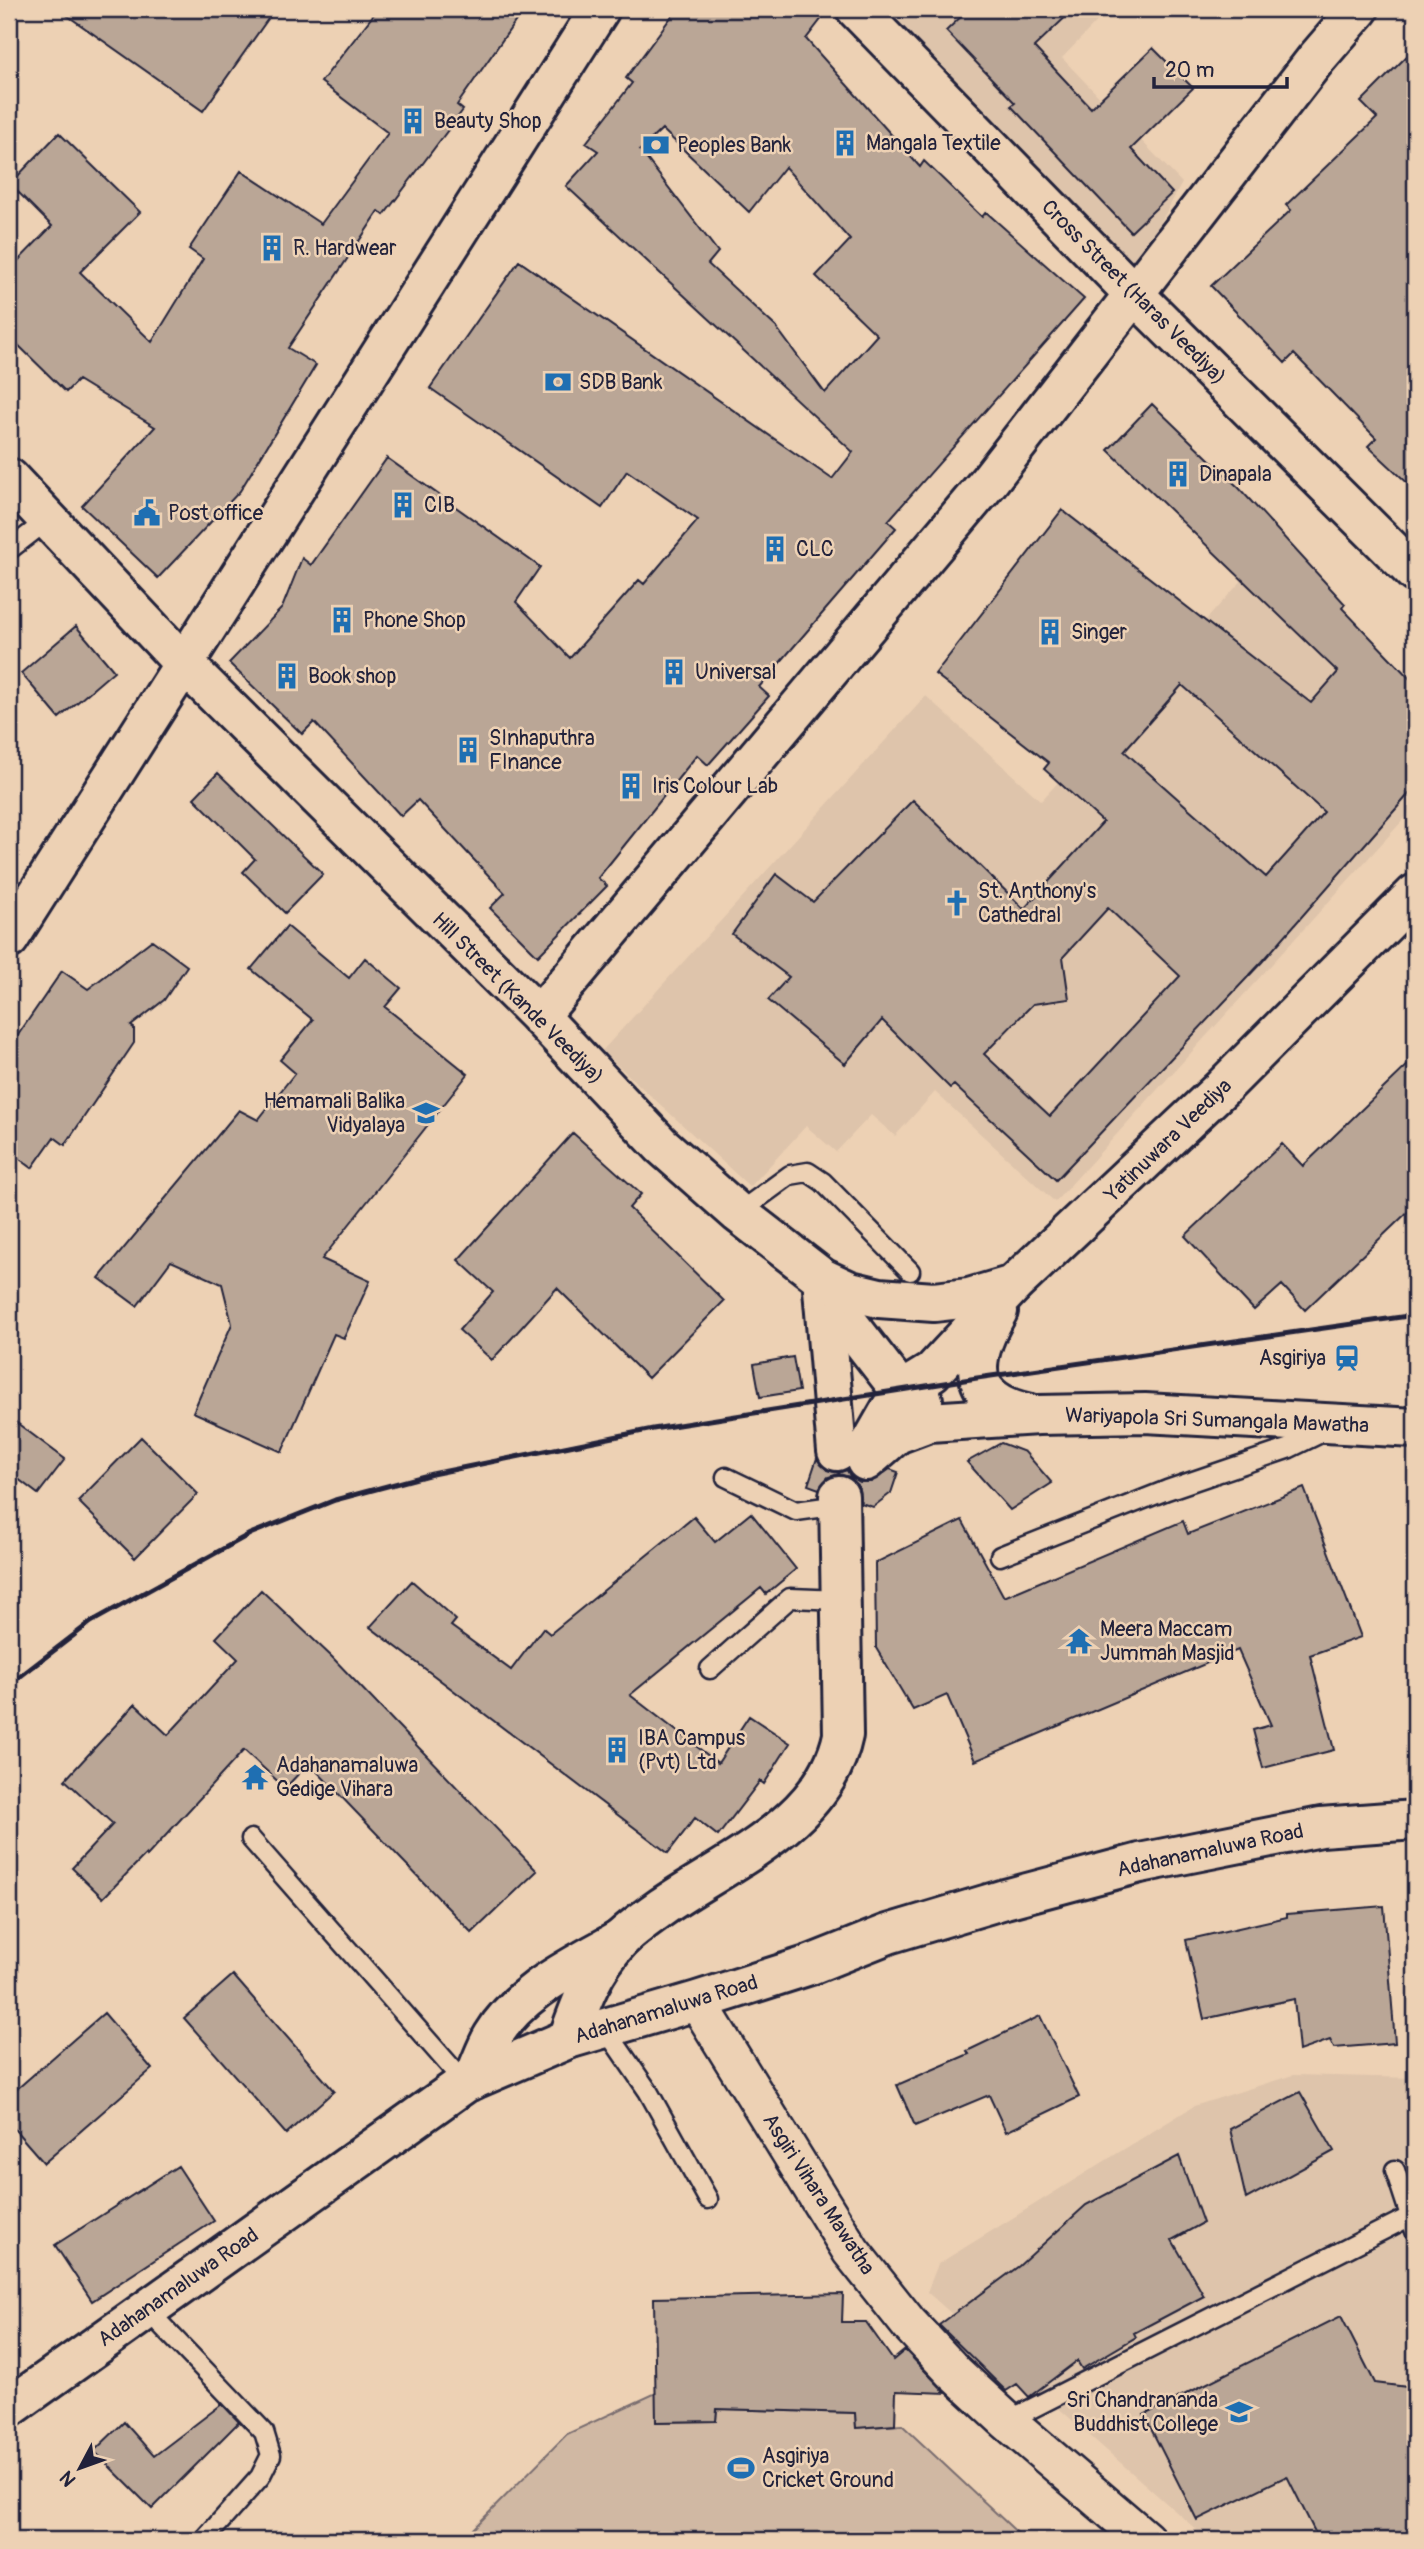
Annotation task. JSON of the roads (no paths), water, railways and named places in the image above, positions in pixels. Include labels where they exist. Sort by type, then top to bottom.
[{"type":"main road","points":[[9,939],[600,9]]},
{"type":"main road","name":"Cross Street (Haras Veediya)","points":[[856,9],[1134,293],[1415,572]]},
{"type":"main road","points":[[539,1016],[981,492],[1316,59],[1359,9]]},
{"type":"main road","name":"Hill Street (Kande Veediya)","points":[[9,478],[183,663],[539,1016],[661,1145],[738,1213],[822,1278],[879,1298]]},
{"type":"main road","name":"Yatinuwara Veediya","points":[[879,1298],[934,1301],[970,1298],[1013,1285],[1223,1087],[1415,894]]},
{"type":"main road","points":[[822,1278],[842,1315],[901,1391]]},
{"type":"main road","points":[[822,1278],[855,1457]]},
{"type":"main road","points":[[855,1457],[901,1391],[932,1372],[1013,1285]]},
{"type":"main road","points":[[1013,1285],[980,1350],[977,1378],[985,1393],[998,1403],[1015,1411],[1038,1415]]},
{"type":"main road","name":"Wariyapola Sri Sumangala Mawatha","points":[[901,1391],[976,1420]]},
{"type":"main road","name":"Wariyapola Sri Sumangala Mawatha","points":[[855,1457],[909,1428],[929,1422],[1038,1415],[1145,1413],[1415,1427]]},
{"type":"main road","points":[[469,2082],[492,2036],[526,1997],[621,1939],[682,1893],[753,1850],[814,1796],[832,1770],[843,1735],[841,1499]]},
{"type":"main road","name":"Adahanamaluwa Road","points":[[9,2407],[469,2082],[568,2039],[810,1965],[888,1934],[1140,1863],[1321,1827],[1415,1820]]},
{"type":"main road","points":[[568,2039],[589,1983],[621,1939]]},
{"type":"street","name":"Asgiri Vihara Mawatha","points":[[698,2001],[851,2251],[909,2324],[955,2373],[1007,2421],[1146,2540]]},
{"type":"lane","points":[[9,550],[49,519]]},
{"type":"lane","points":[[738,1213],[790,1175],[808,1172],[823,1182],[910,1271]]},
{"type":"lane","points":[[1000,1556],[1167,1490],[1290,1448],[1341,1423]]},
{"type":"lane","points":[[726,1477],[796,1511],[841,1499]]},
{"type":"lane","points":[[710,1669],[790,1598],[841,1600]]},
{"type":"lane","points":[[251,1839],[469,2082]]},
{"type":"lane","points":[[604,2026],[648,2091],[708,2199]]},
{"type":"lane","points":[[1007,2421],[1413,2224],[1395,2170]]},
{"type":"lane","points":[[147,2310],[264,2432],[271,2455],[260,2477],[204,2540]]},
{"type":"railway","points":[[9,1685],[91,1622],[250,1534],[335,1500],[432,1474],[653,1429],[977,1378],[1415,1315]]},
{"type":"place","name":"Beauty Shop","points":[[413,121]]},
{"type":"place","name":"Mangala Textile","points":[[845,143]]},
{"type":"place","name":"Peoples Bank","points":[[656,145]]},
{"type":"place","name":"R. Hardwear","points":[[272,248]]},
{"type":"place","name":"SDB Bank","points":[[558,382]]},
{"type":"place","name":"Dinapala","points":[[1178,474]]},
{"type":"place","name":"CIB","points":[[403,505]]},
{"type":"place","name":"Post office","points":[[147,513]]},
{"type":"place","name":"CLC","points":[[775,549]]},
{"type":"place","name":"Phone Shop","points":[[342,620]]},
{"type":"place","name":"Singer","points":[[1050,632]]},
{"type":"place","name":"Universal","points":[[674,672]]},
{"type":"place","name":"Book shop","points":[[287,676]]},
{"type":"place","name":"SInhaputhra FInance","points":[[468,750]]},
{"type":"place","name":"Iris Colour Lab","points":[[631,786]]},
{"type":"place","name":"St. Anthony's Cathedral","points":[[957,903]]},
{"type":"place","name":"Hemamali Balika Vidyalaya","points":[[426,1113]]},
{"type":"place","name":"Asgiriya","points":[[1347,1358]]},
{"type":"place","name":"Meera Maccam Jummah Masjid","points":[[1079,1641]]},
{"type":"place","name":"IBA Campus (Pvt) Ltd","points":[[617,1750]]},
{"type":"place","name":"Adahanamaluwa Gedige Vihara","points":[[255,1777]]},
{"type":"place","name":"Sri Chandrananda Buddhist College","points":[[1239,2412]]},
{"type":"place","name":"Asgiriya Cricket Ground","points":[[741,2468]]}]
